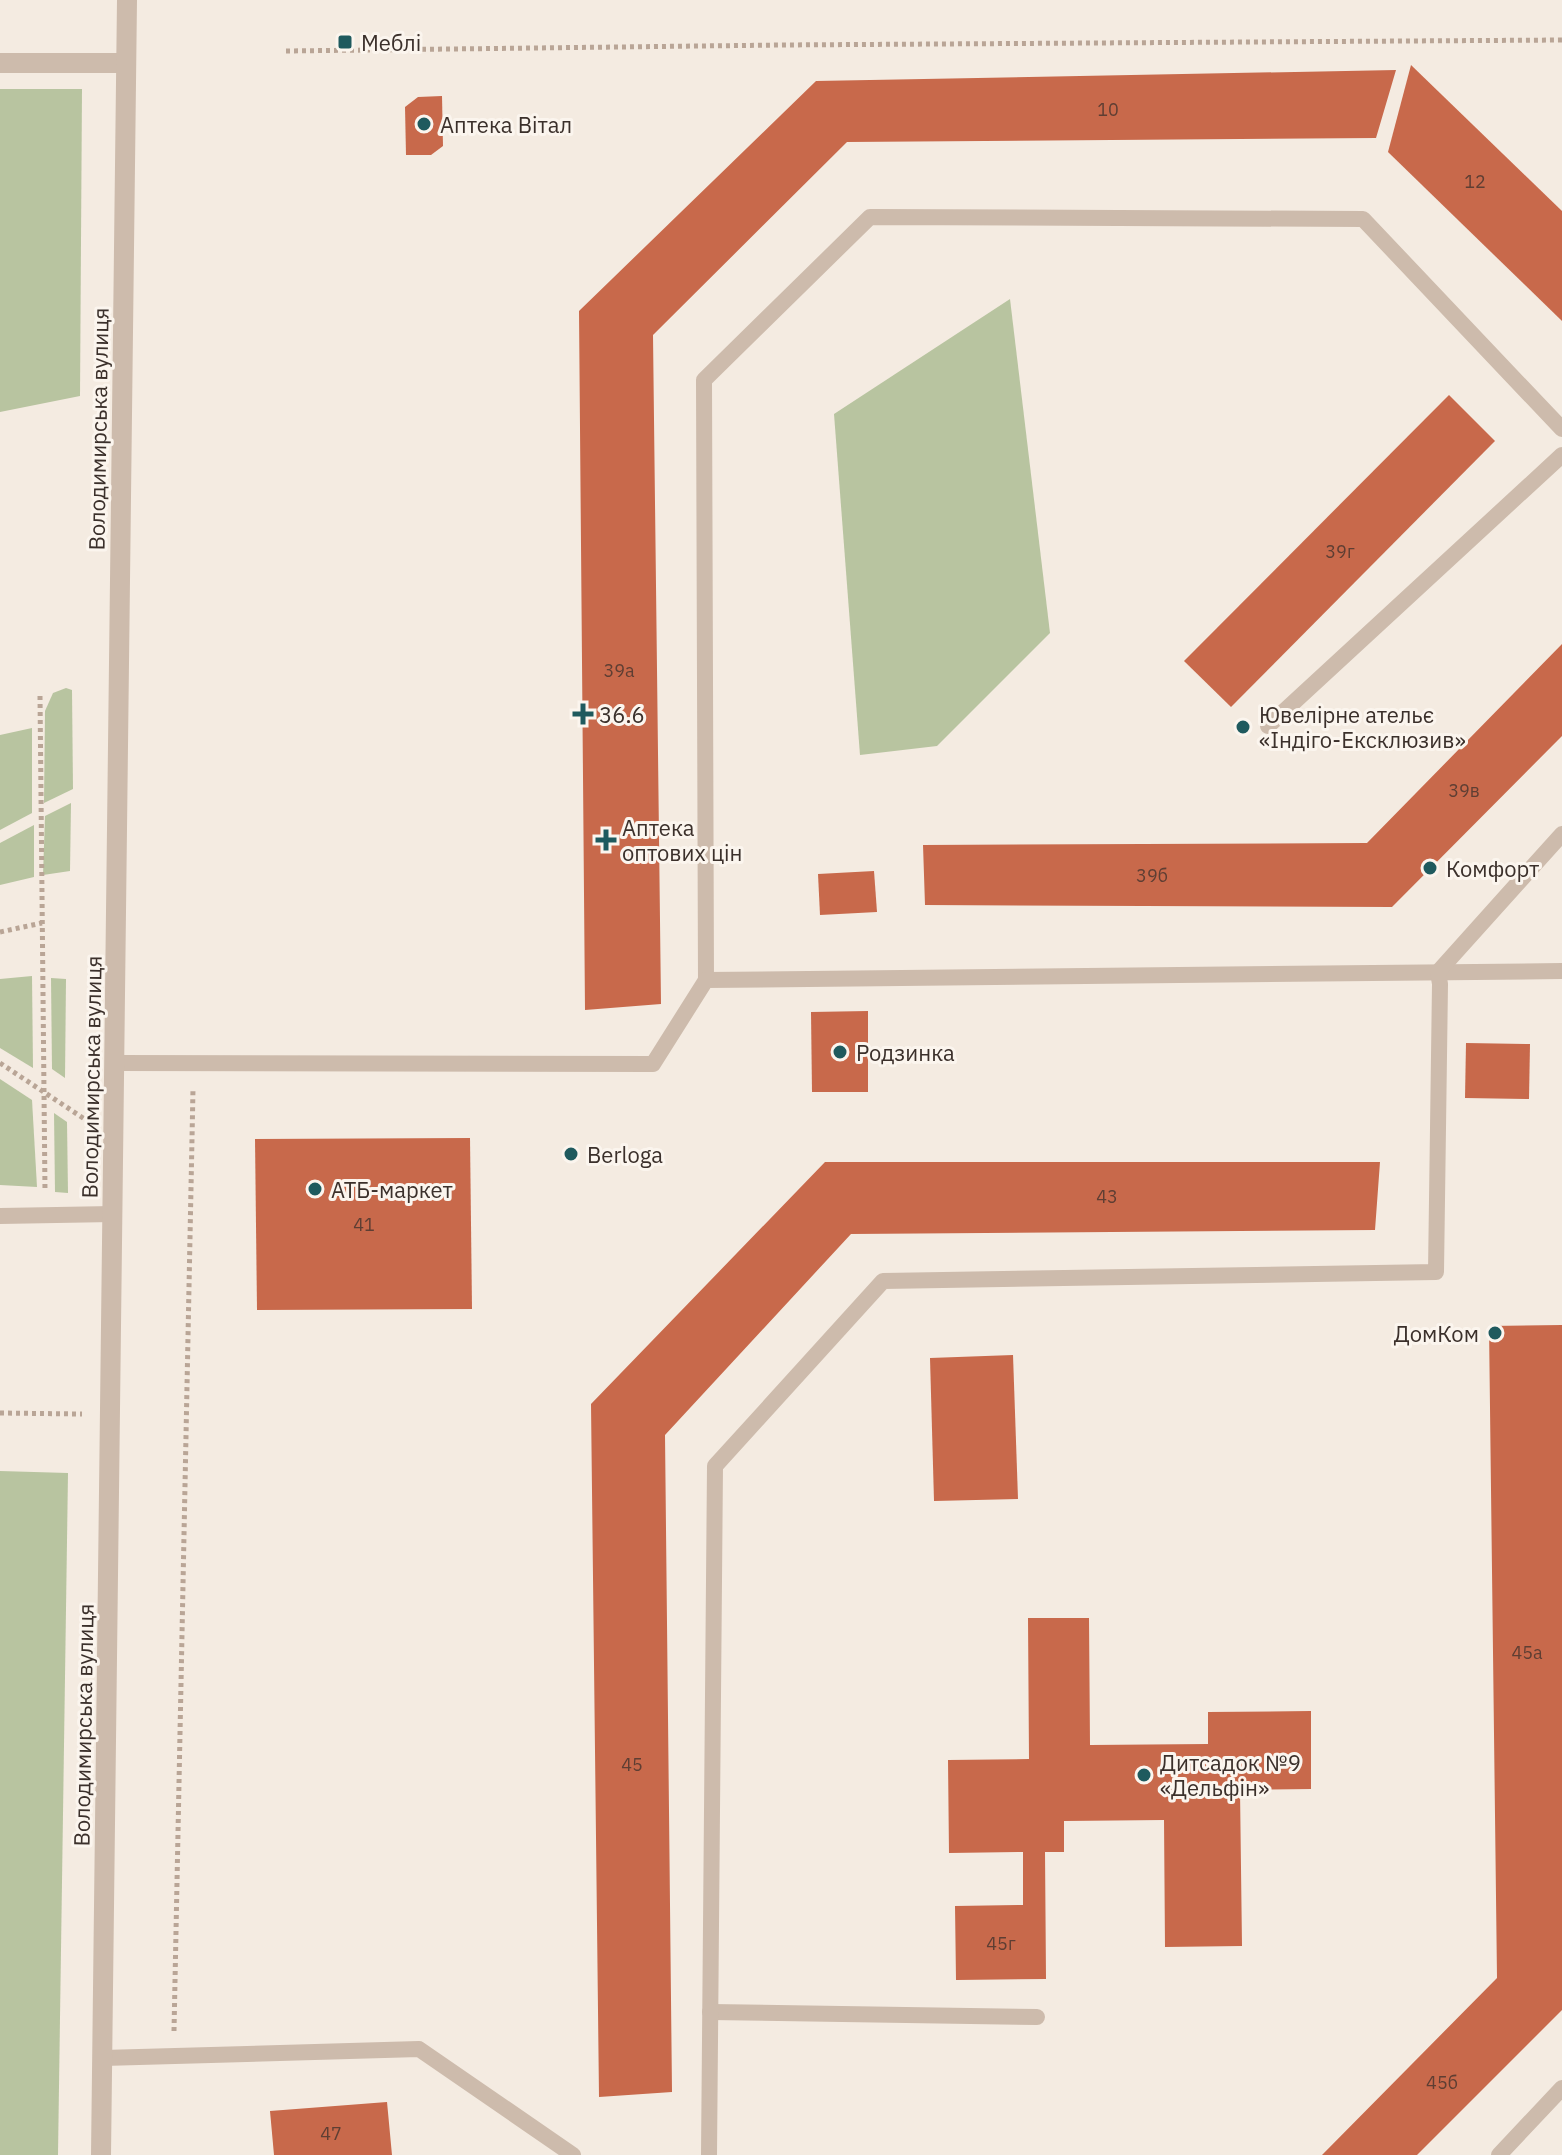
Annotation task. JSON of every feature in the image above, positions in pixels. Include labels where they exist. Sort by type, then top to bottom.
[{"type":"street","name":"Володимирська вулиця","points":[[101,2155],[127,0]]},
{"type":"street","points":[[0,63],[126,63]]},
{"type":"lane","points":[[115,1063],[653,1064],[706,980],[704,380],[870,217],[1363,219],[1562,429]]},
{"type":"lane","points":[[1268,726],[1562,455]]},
{"type":"lane","points":[[1438,972],[1562,834]]},
{"type":"lane","points":[[706,980],[1562,971]]},
{"type":"lane","points":[[709,2155],[715,1466],[883,1281],[1436,1272],[1438,972]]},
{"type":"lane","points":[[0,1216],[113,1214]]},
{"type":"lane","points":[[710,2012],[1037,2017]]},
{"type":"lane","points":[[103,2058],[419,2049],[573,2155]]},
{"type":"lane","points":[[1499,2155],[1562,2088]]},
{"type":"path","points":[[286,51],[798,44],[1562,40]]},
{"type":"path","points":[[40,696],[45,1215]]},
{"type":"path","points":[[0,932],[42,923]]},
{"type":"path","points":[[0,1063],[87,1120]]},
{"type":"path","points":[[174,2056],[193,1063]]},
{"type":"path","points":[[0,1413],[111,1414]]},
{"type":"green space","points":[[0,89],[82,89],[80,396],[0,412]]},
{"type":"green space","points":[[1010,299],[1050,633],[937,746],[860,755],[834,414]]},
{"type":"green space","points":[[66,688],[72,690],[73,789],[44,803],[45,711],[53,693]]},
{"type":"green space","points":[[32,728],[32,813],[0,830],[0,735]]},
{"type":"green space","points":[[71,803],[70,871],[43,875],[45,816]]},
{"type":"green space","points":[[34,825],[34,877],[0,885],[0,843]]},
{"type":"green space","points":[[32,976],[33,1068],[0,1048],[0,979]]},
{"type":"green space","points":[[51,978],[66,979],[65,1078],[52,1069]]},
{"type":"green space","points":[[0,1079],[32,1100],[37,1187],[0,1185]]},
{"type":"green space","points":[[54,1113],[67,1122],[68,1193],[55,1192]]},
{"type":"green space","points":[[0,1471],[68,1473],[58,2155],[0,2155]]},
{"type":"building","points":[[1411,65],[1562,211],[1562,321],[1388,152]]},
{"type":"building","points":[[1396,70],[1376,138],[847,142],[653,335],[661,1004],[585,1010],[579,311],[816,81]]},
{"type":"building","points":[[442,96],[443,146],[431,155],[406,155],[405,107],[418,97]]},
{"type":"building","points":[[1449,395],[1495,441],[1231,707],[1184,661]]},
{"type":"building","points":[[1562,644],[1562,736],[1392,907],[925,905],[923,845],[1367,843]]},
{"type":"building","points":[[874,871],[877,912],[820,915],[818,874]]},
{"type":"building","name":"Родзинка","points":[[868,1011],[868,1092],[812,1092],[811,1012]]},
{"type":"building","points":[[1466,1043],[1530,1044],[1529,1099],[1465,1098]]},
{"type":"building","points":[[470,1138],[472,1309],[257,1310],[255,1139]]},
{"type":"building","points":[[825,1162],[1380,1162],[1375,1230],[851,1234],[665,1435],[672,2092],[599,2097],[591,1404]]},
{"type":"building","points":[[1562,1325],[1562,2010],[1417,2155],[1322,2155],[1497,1978],[1489,1326]]},
{"type":"building","points":[[1013,1355],[1018,1499],[934,1501],[930,1358]]},
{"type":"building","points":[[1028,1618],[1089,1618],[1090,1745],[1208,1744],[1208,1712],[1311,1711],[1311,1789],[1240,1790],[1242,1946],[1165,1947],[1164,1820],[1064,1821],[1064,1852],[1045,1852],[1046,1979],[956,1980],[955,1906],[1023,1905],[1023,1852],[949,1853],[948,1760],[1029,1759]]},
{"type":"building","points":[[387,2102],[392,2155],[274,2155],[270,2111]]},
{"type":"place","name":"Меблі","points":[[345,42]]},
{"type":"place","name":"Аптека Вітал","points":[[424,124]]},
{"type":"place","name":"36.6","points":[[583,714]]},
{"type":"place","name":"Ювелірне ательє «Індіго-Ексклюзив»","points":[[1243,727]]},
{"type":"place","name":"Аптека оптових цін","points":[[606,840]]},
{"type":"place","name":"Комфорт","points":[[1430,868]]},
{"type":"place","name":"Родзинка","points":[[840,1052]]},
{"type":"place","name":"Berloga","points":[[571,1154]]},
{"type":"place","name":"АТБ-маркет","points":[[315,1189]]},
{"type":"place","name":"ДомКом","points":[[1495,1333]]},
{"type":"place","name":"Дитсадок №9 «Дельфiн»","points":[[1144,1775]]}]
